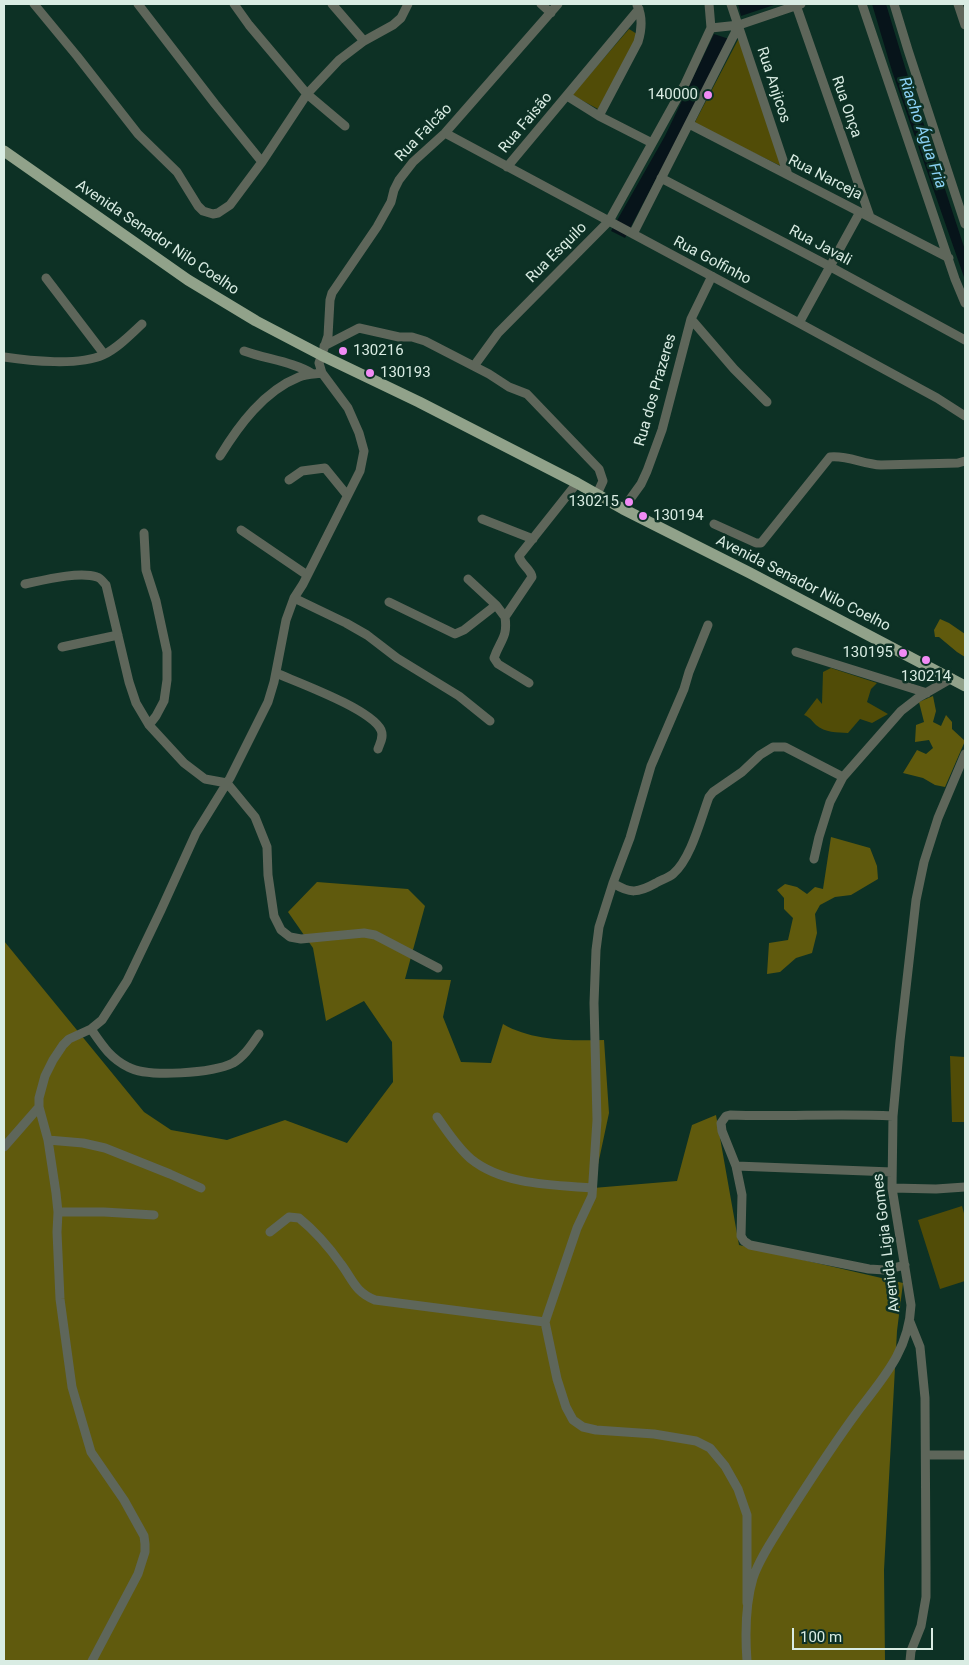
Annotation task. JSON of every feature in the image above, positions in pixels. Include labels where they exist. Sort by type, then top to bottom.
[{"type":"main road","name":"Avenida Senador Nilo Coelho","points":[[4,151],[188,280],[256,321],[322,351],[577,483],[623,510],[750,572],[965,686]]},
{"type":"street","points":[[34,4],[138,134],[177,172],[202,211],[213,214],[230,205],[262,162],[307,94],[339,60],[364,41],[393,25],[401,18],[408,4]]},
{"type":"street","points":[[138,4],[262,162]]},
{"type":"street","points":[[234,4],[249,25],[307,94],[345,126]]},
{"type":"street","points":[[332,4],[364,41]]},
{"type":"street","points":[[541,4],[551,12]]},
{"type":"street","name":"Rua Falcão","points":[[317,374],[330,327],[330,300],[332,293],[377,227],[391,202],[398,180],[413,162],[445,133],[558,4]]},
{"type":"street","name":"Rua Esquilo","points":[[474,366],[498,333],[610,222],[685,84],[711,28],[709,4]]},
{"type":"street","name":"Rua Anjicos","points":[[731,4],[788,175]]},
{"type":"street","points":[[862,4],[965,303]]},
{"type":"street","points":[[894,4],[965,224]]},
{"type":"street","points":[[958,4],[965,25]]},
{"type":"street","points":[[711,28],[739,25],[799,5]]},
{"type":"street","name":"Rua Onça","points":[[799,5],[870,217]]},
{"type":"street","name":"Rua Faisão","points":[[507,167],[567,96],[638,6]]},
{"type":"street","name":"Rua Faisão","points":[[599,116],[638,42],[641,32],[641,15],[638,6]]},
{"type":"street","points":[[631,233],[739,25]]},
{"type":"street","name":"Rua Faisão","points":[[567,96],[599,116],[652,143]]},
{"type":"street","name":"Rua Narceja","points":[[689,124],[948,258]]},
{"type":"street","name":"Rua Golfinho","points":[[445,133],[937,398],[965,416]]},
{"type":"street","name":"Rua Javali","points":[[661,178],[965,340]]},
{"type":"street","points":[[799,323],[860,212]]},
{"type":"street","name":"Rua dos Prazeres","points":[[623,510],[641,484],[662,430],[691,318],[712,276]]},
{"type":"street","points":[[46,278],[104,354]]},
{"type":"street","points":[[691,318],[734,369],[767,402]]},
{"type":"street","points":[[4,357],[78,361],[93,359],[116,347],[142,324]]},
{"type":"street","points":[[322,351],[357,328],[362,328],[391,336],[412,337],[425,341],[474,366],[509,387],[527,394],[586,454],[599,469],[603,481],[597,494]]},
{"type":"street","points":[[92,1661],[138,1574],[145,1552],[145,1544],[144,1536],[124,1500],[91,1452],[78,1412],[68,1365],[60,1299],[57,1240],[58,1212],[48,1140],[39,1107],[39,1098],[45,1076],[63,1045],[91,1029],[102,1020],[127,981],[196,833],[227,783],[256,727],[268,702],[276,673],[286,620],[294,598],[360,471],[363,458],[363,445],[348,408],[317,374],[244,351]]},
{"type":"street","points":[[220,456],[232,436],[263,401],[301,376],[317,374]]},
{"type":"street","points":[[714,524],[756,543],[761,543],[830,456],[844,456],[881,466],[958,463],[965,461]]},
{"type":"street","points":[[289,480],[302,471],[325,468],[347,495]]},
{"type":"street","points":[[505,617],[532,577],[519,556],[577,483]]},
{"type":"street","points":[[482,519],[533,538]]},
{"type":"street","points":[[241,530],[307,575]]},
{"type":"street","points":[[144,533],[146,570],[156,602],[167,652],[164,701],[149,725]]},
{"type":"street","points":[[25,584],[58,577],[98,577],[106,585],[136,703],[149,725],[184,763],[205,779],[227,783],[255,817],[268,847],[268,875],[274,916],[281,930],[290,938],[302,939],[364,933],[375,935],[438,968]]},
{"type":"street","points":[[468,579],[496,605],[505,617],[507,626],[505,634],[494,655],[494,660],[529,683]]},
{"type":"street","points":[[294,598],[367,635],[397,658],[459,696],[490,721]]},
{"type":"street","points":[[389,602],[455,634],[464,630],[496,605]]},
{"type":"street","points":[[708,625],[689,672],[682,696],[651,766],[630,838],[600,920],[596,950],[594,1003],[597,1120],[592,1196],[590,1204],[577,1228],[545,1322],[557,1379],[566,1407],[573,1420],[584,1427],[596,1430],[654,1434],[696,1442],[710,1448],[725,1466],[738,1488],[747,1515],[747,1603]]},
{"type":"street","points":[[62,646],[118,635]]},
{"type":"street","points":[[796,652],[927,693]]},
{"type":"street","points":[[276,673],[347,703],[358,710],[381,730],[382,737],[378,749]]},
{"type":"street","points":[[814,859],[830,802],[843,777],[901,711],[952,678]]},
{"type":"street","points":[[612,883],[630,891],[637,891],[645,889],[673,874],[686,856],[712,792],[742,772],[770,748],[784,748],[843,777]]},
{"type":"street","name":"Avenida Ligia Gomes","points":[[747,1661],[745,1640],[747,1603],[753,1577],[763,1554],[806,1485],[891,1368],[902,1346],[910,1322],[910,1304],[905,1265],[892,1188],[894,1116],[916,900],[924,862],[935,826],[965,754]]},
{"type":"street","points":[[91,1029],[108,1053],[116,1060],[129,1068],[151,1074],[190,1072],[233,1063],[249,1049],[258,1034]]},
{"type":"street","points":[[4,1147],[39,1107]]},
{"type":"street","points":[[894,1116],[845,1114],[726,1116],[721,1123],[722,1131],[736,1166],[742,1195],[741,1236],[744,1241],[750,1245],[869,1269],[885,1270],[905,1265]]},
{"type":"street","points":[[438,1117],[459,1148],[472,1160],[488,1170],[519,1180],[592,1188]]},
{"type":"street","points":[[48,1140],[83,1143],[105,1148],[201,1188]]},
{"type":"street","points":[[736,1166],[892,1172]]},
{"type":"street","points":[[892,1188],[965,1187]]},
{"type":"street","points":[[58,1212],[154,1215]]},
{"type":"street","points":[[270,1232],[289,1217],[299,1218],[324,1243],[342,1265],[357,1289],[365,1296],[375,1300],[545,1322]]},
{"type":"street","points":[[910,1322],[920,1346],[922,1362],[926,1455],[926,1597],[921,1626],[911,1651],[910,1661]]},
{"type":"street","points":[[926,1455],[965,1455]]},
{"type":"shaded area","points":[[629,29],[637,34],[632,50],[598,109],[572,95]]},
{"type":"shaded area","points":[[740,36],[783,167],[694,124]]},
{"type":"shaded area","points":[[940,619],[965,634],[965,657],[939,637],[935,637],[934,630]]},
{"type":"shaded area","points":[[831,668],[877,683],[871,689],[867,702],[888,714],[872,723],[860,719],[848,733],[827,731],[816,725],[810,718],[804,715],[817,698],[822,704],[823,672]]},
{"type":"shaded area","points":[[933,696],[936,711],[933,722],[941,726],[946,715],[952,722],[952,729],[965,741],[945,787],[935,785],[923,778],[903,773],[917,750],[926,754],[933,748],[929,740],[915,742],[916,725],[924,722],[919,702]]},
{"type":"shaded area","points":[[831,837],[870,848],[877,866],[878,879],[851,895],[835,897],[820,905],[815,914],[817,933],[812,953],[796,958],[780,972],[767,974],[769,943],[788,940],[793,918],[784,909],[784,898],[777,890],[785,884],[797,887],[807,894],[815,887],[823,889]]},
{"type":"shaded area","points":[[317,882],[408,889],[425,906],[405,979],[451,980],[443,1017],[461,1062],[491,1063],[503,1024],[514,1030],[539,1037],[565,1040],[604,1040],[609,1113],[593,1188],[677,1181],[692,1125],[716,1115],[739,1245],[903,1283],[897,1331],[884,1570],[885,1661],[4,1661],[4,941],[144,1112],[171,1130],[227,1140],[285,1120],[347,1143],[393,1082],[392,1042],[364,1001],[326,1021],[313,948],[288,912]]},
{"type":"shaded area","points":[[950,1056],[965,1057],[965,1122],[952,1122]]},
{"type":"shaded area","points":[[962,1206],[965,1217],[965,1281],[940,1289],[918,1220]]},
{"type":"water","points":[[738,4],[777,4],[741,16]]},
{"type":"water","name":"Riacho Água Fria","points":[[872,4],[886,4],[965,250],[965,280],[892,71]]},
{"type":"water","points":[[714,34],[729,39],[625,238],[611,231],[665,136]]},
{"type":"place","name":"140000","points":[[708,95]]},
{"type":"place","name":"130216","points":[[343,351]]},
{"type":"place","name":"130193","points":[[370,373]]},
{"type":"place","name":"130215","points":[[629,502]]},
{"type":"place","name":"130194","points":[[643,516]]},
{"type":"place","name":"130195","points":[[903,653]]},
{"type":"place","name":"130214","points":[[926,660]]}]
